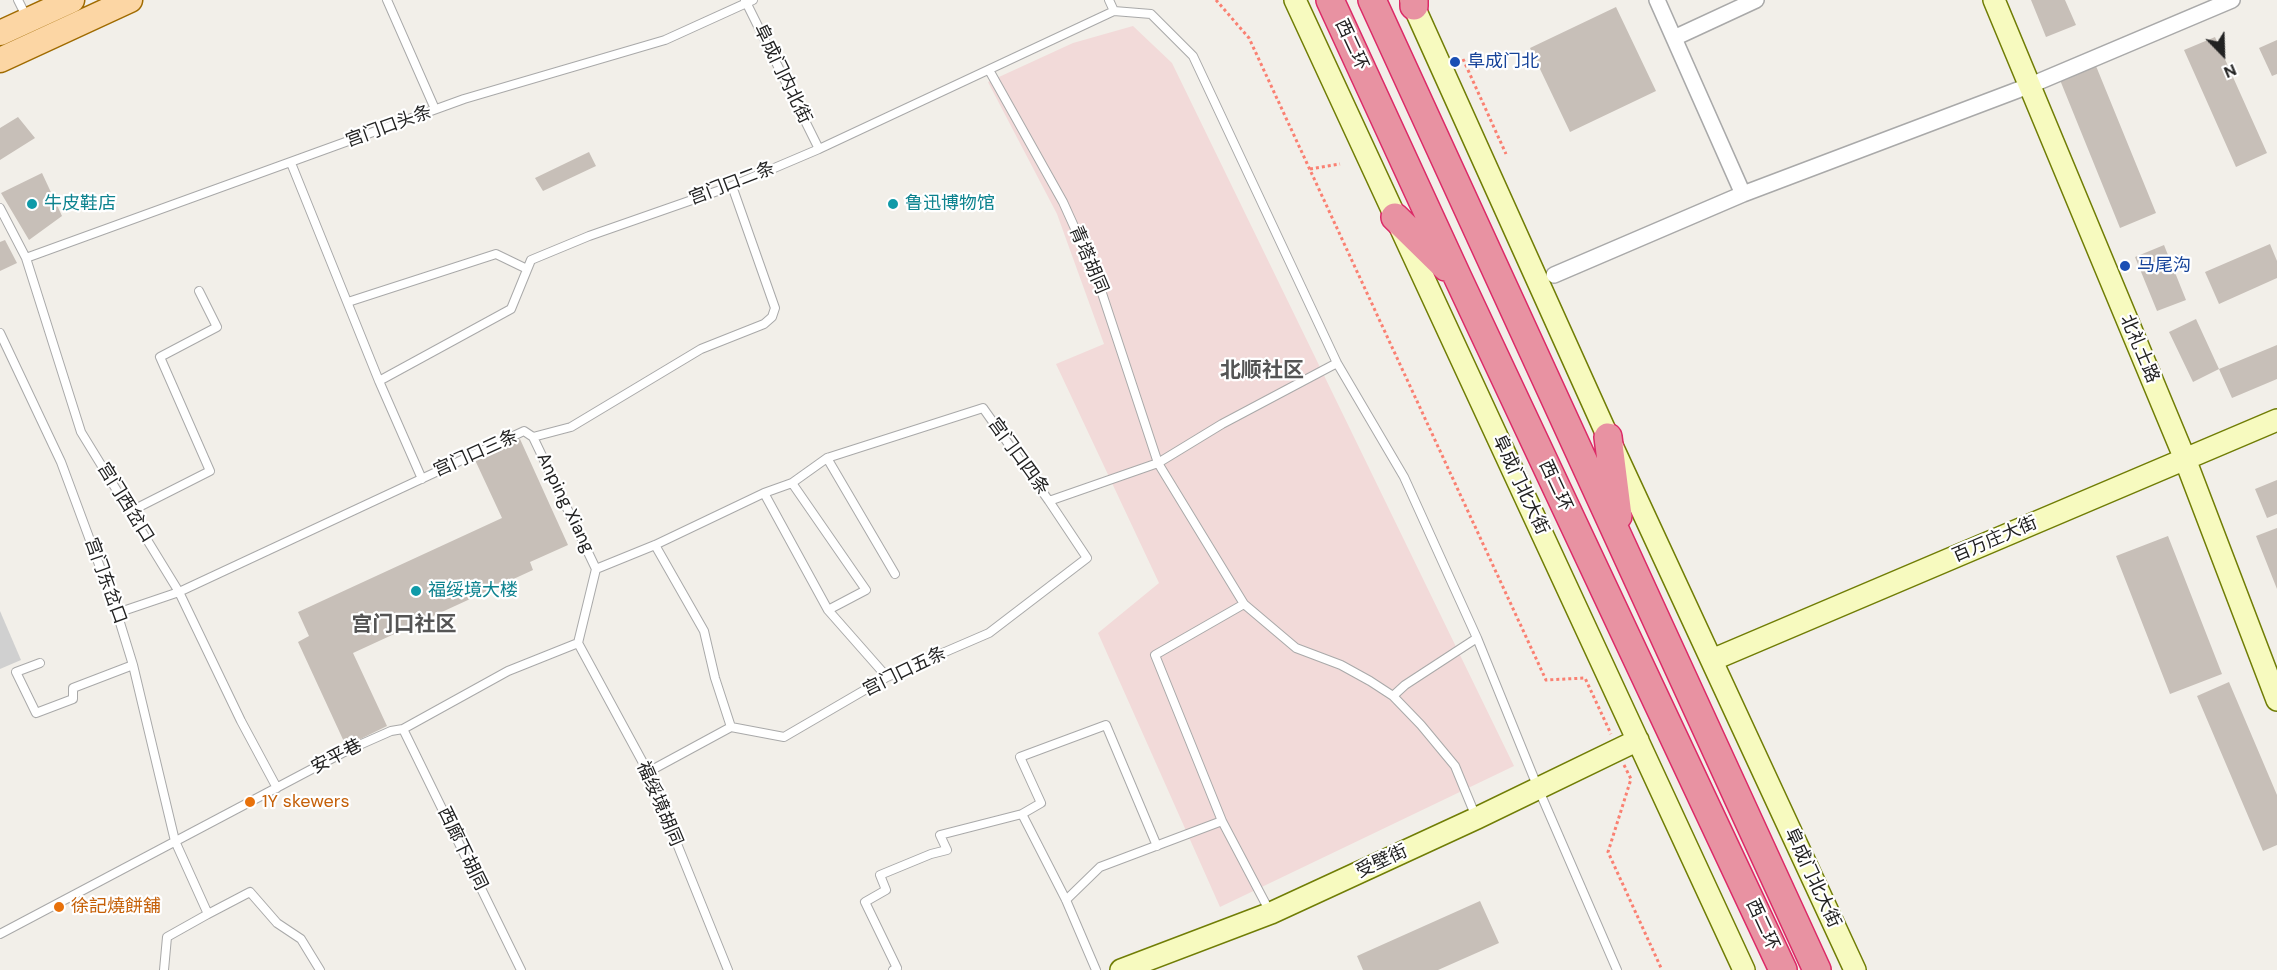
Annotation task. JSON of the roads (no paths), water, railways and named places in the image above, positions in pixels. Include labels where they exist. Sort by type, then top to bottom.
[{"type":"highway","name":"西二环","points":[[1330,0],[1783,970]]},
{"type":"highway","name":"西二环","points":[[1371,0],[1817,970]]},
{"type":"highway","points":[[1395,217],[1458,278]]},
{"type":"highway","points":[[1608,437],[1621,541]]},
{"type":"highway","points":[[1788,909],[1832,970]]},
{"type":"highway","points":[[1761,922],[1776,970]]},
{"type":"main road","points":[[0,60],[30,25],[72,0]]},
{"type":"main road","points":[[0,33],[130,0]]},
{"type":"street","name":"阜成门北大街","points":[[1295,0],[1744,970]]},
{"type":"street","points":[[1658,0],[1743,194]]},
{"type":"street","points":[[1674,38],[1756,0]]},
{"type":"street","name":"北礼士路","points":[[1994,0],[2185,459],[2277,700]]},
{"type":"street","points":[[1554,275],[1743,194],[2031,85],[2232,0]]},
{"type":"street","name":"阜成门北大街","points":[[1413,2],[1608,437],[1855,970]]},
{"type":"street","name":"百万庄大街","points":[[1712,660],[2277,420]]},
{"type":"street","name":"受壁街","points":[[1121,970],[1270,913],[1477,818],[1638,740]]},
{"type":"lane","points":[[387,0],[435,109]]},
{"type":"lane","points":[[1109,0],[1114,11],[1151,14],[1193,56],[1337,363],[1404,477],[1477,638],[1538,788],[1617,970]]},
{"type":"lane","name":"宫门口头条","points":[[26,258],[435,109],[665,40],[748,1]]},
{"type":"lane","name":"阜成门内北街","points":[[748,1],[819,149]]},
{"type":"lane","name":"宫门口二条","points":[[527,269],[531,260],[589,236],[732,186],[819,149],[1114,11]]},
{"type":"lane","name":"青塔胡同","points":[[989,70],[1063,202],[1096,275],[1158,463],[1244,604],[1296,648],[1341,665],[1393,696],[1455,766],[1477,818]]},
{"type":"lane","points":[[291,163],[379,381],[422,478]]},
{"type":"lane","name":"宫门口三条","points":[[117,613],[179,592],[524,431],[533,437],[571,427],[701,349],[764,324],[772,317],[775,308],[732,186]]},
{"type":"lane","name":"宫门西岔口","points":[[0,208],[26,258],[81,432],[179,592],[241,722],[277,788]]},
{"type":"lane","points":[[348,302],[496,254],[527,269],[511,309],[379,381]]},
{"type":"lane","points":[[131,511],[210,471],[160,357],[217,327],[199,291]]},
{"type":"lane","name":"宫门东岔口","points":[[0,333],[61,462],[117,613],[133,664],[175,841],[208,914]]},
{"type":"lane","name":"宫门口四条","points":[[597,569],[656,545],[764,493],[792,483],[827,458],[983,408],[1049,501],[1158,463],[1222,424],[1337,363]]},
{"type":"lane","name":"Anping Xiang","points":[[533,437],[597,569]]},
{"type":"lane","points":[[827,458],[895,574]]},
{"type":"lane","points":[[792,483],[866,590],[828,610]]},
{"type":"lane","points":[[764,493],[828,610],[887,677]]},
{"type":"lane","name":"宫门口五条","points":[[731,727],[784,737],[887,677],[989,633],[1087,558],[1049,501]]},
{"type":"lane","points":[[648,772],[731,727],[715,678],[704,631],[656,545]]},
{"type":"lane","points":[[578,643],[597,569]]},
{"type":"lane","points":[[1244,604],[1155,655],[1222,821],[1270,913]]},
{"type":"lane","points":[[1393,696],[1405,685],[1477,638]]},
{"type":"lane","name":"安平巷","points":[[0,934],[348,750],[391,731],[403,729],[508,671],[578,643]]},
{"type":"lane","name":"福绥境胡同","points":[[578,643],[648,772],[729,970]]},
{"type":"lane","points":[[40,663],[16,672],[36,713],[72,699],[73,688],[133,664]]},
{"type":"lane","points":[[893,970],[897,968],[865,902],[886,890],[880,875],[931,854],[947,850],[940,835],[1022,814],[1041,803],[1020,757],[1106,725],[1156,846]]},
{"type":"lane","name":"西廊下胡同","points":[[403,729],[521,970]]},
{"type":"lane","points":[[1022,814],[1066,900],[1096,970]]},
{"type":"lane","points":[[1066,900],[1100,867],[1222,821]]},
{"type":"lane","points":[[164,970],[166,937],[250,891],[277,923],[300,939],[320,970]]},
{"type":"place","name":"阜成门北","points":[[1455,62]]},
{"type":"place","name":"牛皮鞋店","points":[[32,204]]},
{"type":"place","name":"鲁迅博物馆","points":[[893,204]]},
{"type":"place","name":"马尾沟","points":[[2125,266]]},
{"type":"place","name":"福绥境大楼","points":[[416,591]]},
{"type":"place","name":"1Y skewers","points":[[250,802]]},
{"type":"place","name":"徐記燒餅舖","points":[[59,907]]},
{"type":"district","name":"北顺社区","points":[[1262,371]]},
{"type":"district","name":"宫门口社区","points":[[404,625]]}]
